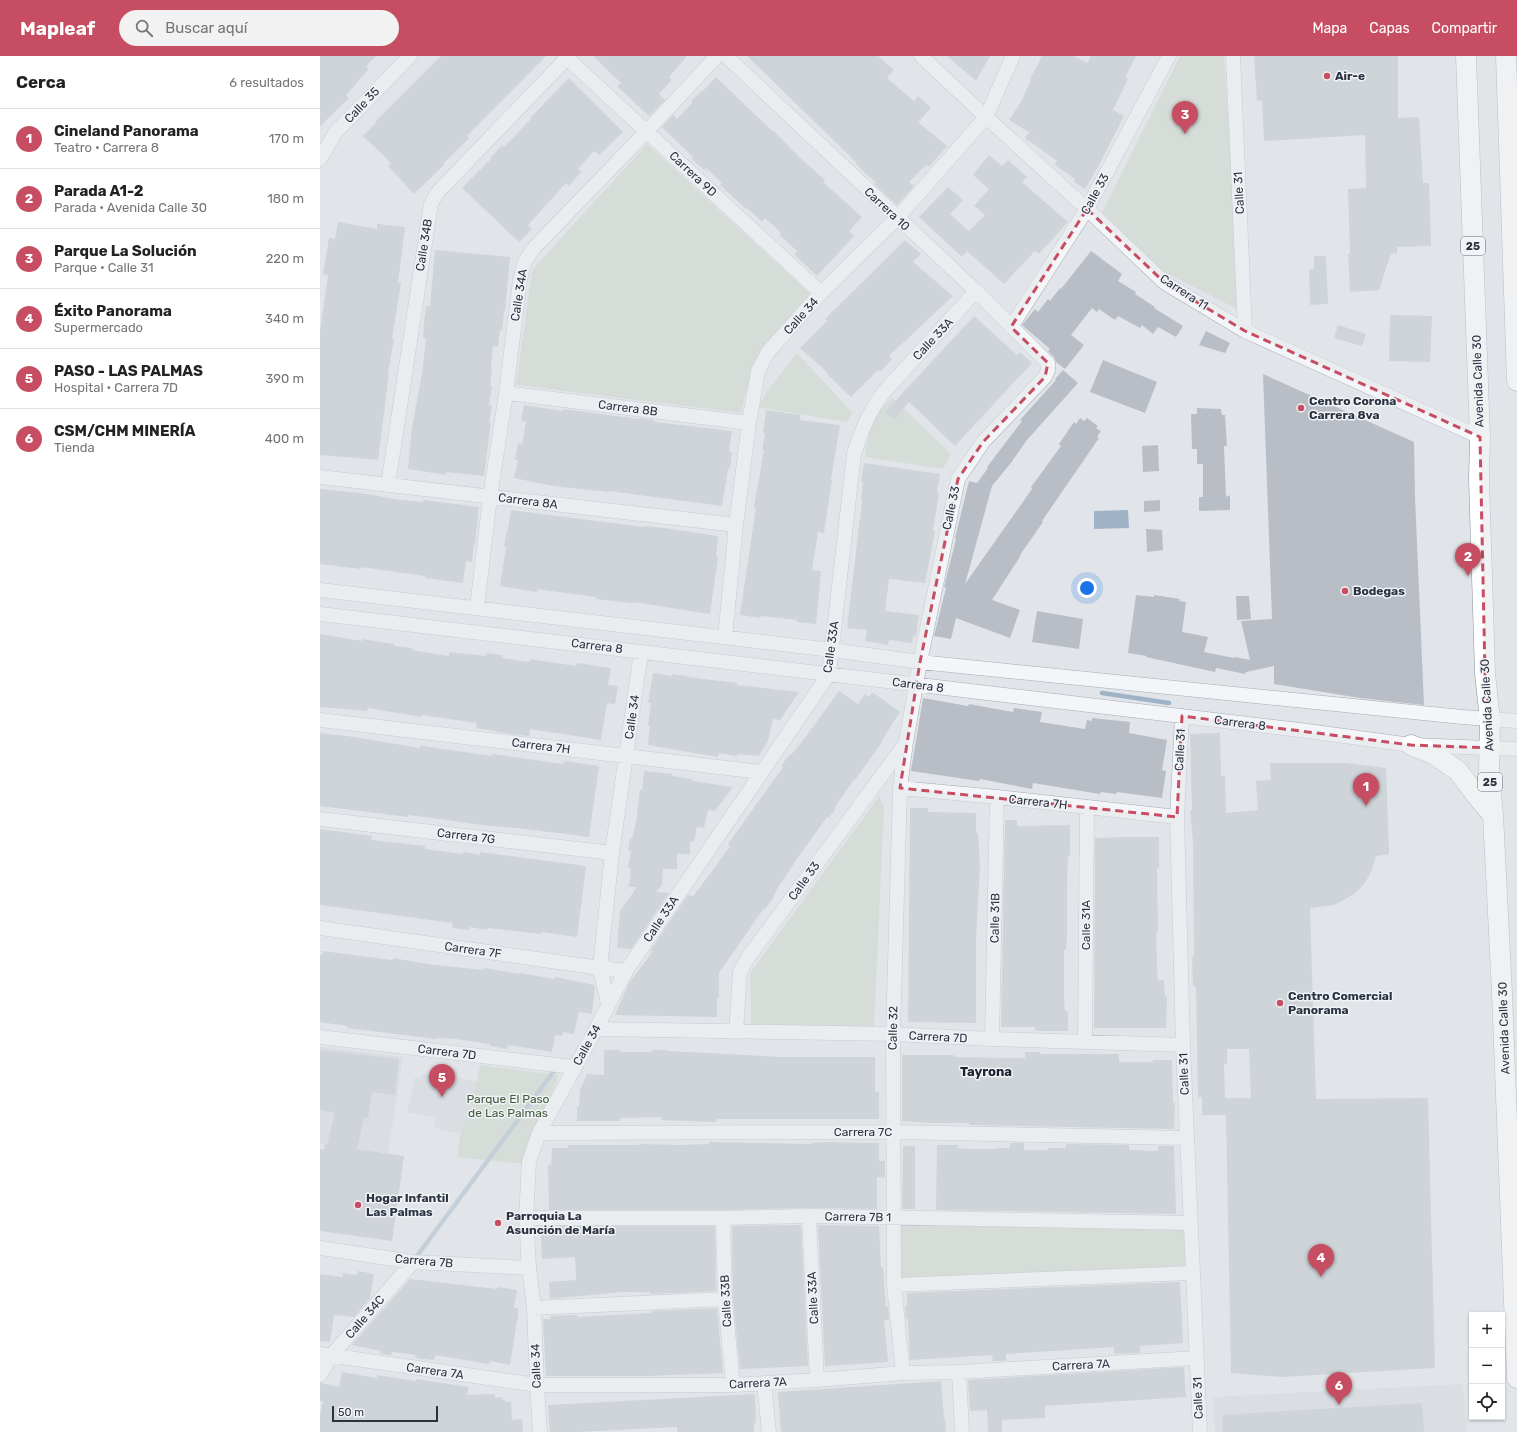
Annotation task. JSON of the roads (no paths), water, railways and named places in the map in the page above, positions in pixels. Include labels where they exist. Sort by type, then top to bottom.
[{"type":"highway","name":"Avenida Calle 30","points":[[1466,56],[1480,437],[1479,478],[1485,674],[1490,720],[1489,774],[1493,815],[1503,1009],[1517,1378]]},
{"type":"highway","points":[[1506,56],[1517,381]]},
{"type":"highway","points":[[1411,744],[1435,755],[1458,771],[1493,815]]},
{"type":"street","name":"Calle 35","points":[[320,159],[335,133],[410,56]]},
{"type":"street","name":"Calle 34A","points":[[477,608],[490,497],[506,392],[520,280],[524,263],[533,249],[717,56]]},
{"type":"street","name":"Carrera 10","points":[[726,56],[976,291],[1048,363]]},
{"type":"street","name":"Carrera 11","points":[[921,56],[1165,283],[1245,330],[1480,437]]},
{"type":"street","name":"Calle 34","points":[[725,637],[736,525],[749,423],[758,371],[768,352],[821,293],[897,218],[986,117],[1013,56]]},
{"type":"street","name":"Calle 33","points":[[1011,327],[1087,209],[1169,56]]},
{"type":"street","name":"Calle 31","points":[[1233,56],[1245,330]]},
{"type":"street","name":"Carrera 9D","points":[[566,57],[821,293]]},
{"type":"street","name":"Calle 34B","points":[[388,485],[426,231],[432,204],[437,193],[566,57]]},
{"type":"street","name":"Calle 33A","points":[[608,1004],[626,971],[829,674],[854,454],[863,426],[873,407],[883,393],[976,291]]},
{"type":"street","name":"Calle 33","points":[[917,684],[920,662],[958,478],[983,442],[1045,377],[1048,370],[1048,363]]},
{"type":"street","name":"Carrera 8B","points":[[506,392],[749,423]]},
{"type":"street","name":"Carrera 8A","points":[[320,478],[736,525]]},
{"type":"street","name":"Carrera 8","points":[[320,590],[725,637],[920,662],[1490,720],[1517,721]]},
{"type":"street","name":"Carrera 8","points":[[320,614],[1411,744],[1517,749]]},
{"type":"street","name":"Calle 34","points":[[540,1432],[534,1308],[529,1268],[526,1218],[529,1162],[539,1133],[596,1029],[608,1004],[600,968],[612,853],[641,652]]},
{"type":"street","name":"Calle 32","points":[[903,1373],[894,1285],[892,1217],[893,1034],[900,788],[906,742],[917,684]]},
{"type":"street","name":"Calle 31","points":[[1182,716],[1177,817],[1183,1045],[1200,1432]]},
{"type":"street","name":"Carrera 7H","points":[[320,720],[761,772]]},
{"type":"street","name":"Calle 33","points":[[736,1032],[740,972],[746,959],[906,742]]},
{"type":"street","name":"Carrera 7H","points":[[900,788],[1177,817]]},
{"type":"street","name":"Calle 31B","points":[[992,1039],[997,797]]},
{"type":"street","name":"Calle 31A","points":[[1085,1042],[1087,807]]},
{"type":"street","name":"Carrera 7G","points":[[320,819],[612,853]]},
{"type":"street","name":"Carrera 7F","points":[[320,928],[626,971]]},
{"type":"street","name":"Carrera 7D","points":[[596,1029],[893,1034],[992,1039],[1183,1045]]},
{"type":"street","name":"Carrera 7D","points":[[320,1037],[574,1068]]},
{"type":"street","name":"Carrera 7C","points":[[539,1133],[893,1132],[1187,1138]]},
{"type":"street","name":"Calle 33A","points":[[809,1216],[817,1380]]},
{"type":"street","name":"Carrera 7B 1","points":[[526,1218],[723,1218],[809,1216],[1190,1224]]},
{"type":"street","name":"Calle 33B","points":[[723,1218],[725,1299],[733,1385]]},
{"type":"street","name":"Carrera 7B","points":[[320,1248],[413,1262],[529,1268]]},
{"type":"street","name":"Calle 34C","points":[[320,1375],[325,1355],[413,1262]]},
{"type":"street","points":[[894,1285],[1192,1273]]},
{"type":"street","points":[[534,1308],[725,1299]]},
{"type":"street","name":"Carrera 7A","points":[[325,1355],[537,1385],[733,1385],[903,1373],[959,1372],[1197,1358]]},
{"type":"street","points":[[959,1372],[962,1432]]},
{"type":"street","points":[[764,1383],[769,1432]]},
{"type":"water","points":[[1128,510],[1129,528],[1094,529],[1094,511]]},
{"type":"waterway","points":[[1102,693],[1169,703]]},
{"type":"waterway","points":[[414,1260],[557,1067]]},
{"type":"place","name":"Air-e","points":[[1327,76]]},
{"type":"place","name":"Parque La Solución","points":[[1185,134]]},
{"type":"place","name":"Centro Corona Carrera 8va","points":[[1301,408]]},
{"type":"place","name":"Parada A1-2","points":[[1468,576]]},
{"type":"place","name":"Bodegas","points":[[1345,591]]},
{"type":"place","name":"Cineland Panorama","points":[[1366,806]]},
{"type":"place","name":"Centro Comercial Panorama","points":[[1280,1003]]},
{"type":"place","name":"PASO - LAS PALMAS","points":[[442,1097]]},
{"type":"place","name":"Hogar Infantil Las Palmas","points":[[358,1205]]},
{"type":"place","name":"Parroquia La Asunción de María","points":[[498,1223]]},
{"type":"place","name":"Éxito Panorama","points":[[1321,1277]]},
{"type":"place","name":"CSM/CHM MINERÍA","points":[[1339,1405]]},
{"type":"district","name":"Tayrona","points":[[986,1071]]},
{"type":"park label","name":"Parque El Paso de Las Palmas","points":[[508,1106]]}]
